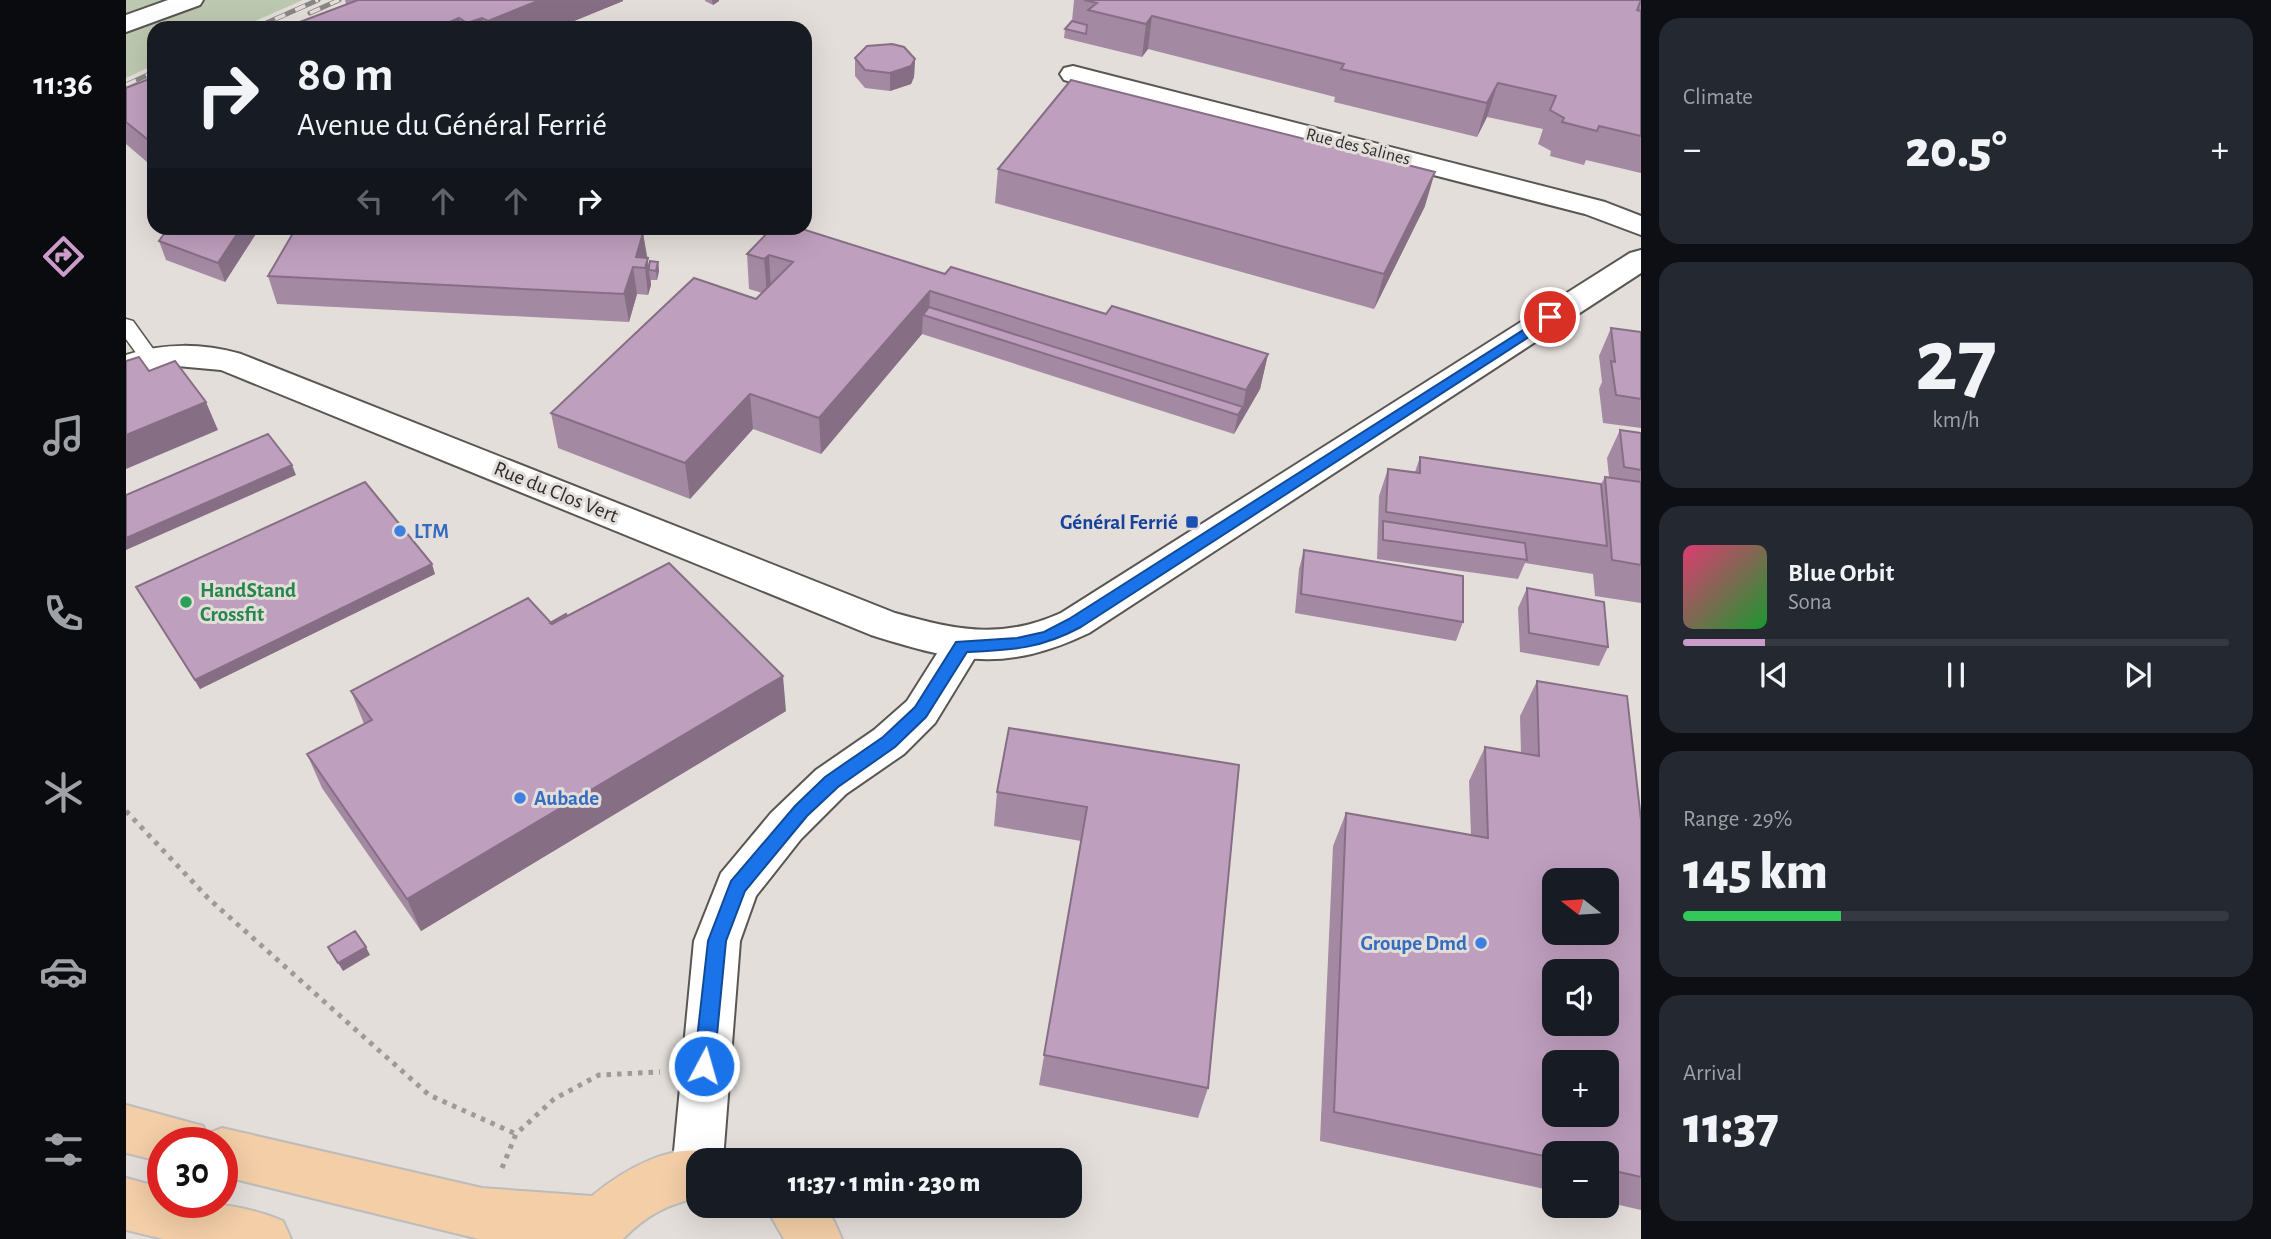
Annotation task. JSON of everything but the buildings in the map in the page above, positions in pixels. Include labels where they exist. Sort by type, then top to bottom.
[{"type":"main road","points":[[126,1129],[147,1134]]},
{"type":"main road","points":[[238,1156],[482,1214],[595,1231],[629,1197],[662,1180],[686,1175]]},
{"type":"main road","points":[[126,1204],[265,1239]]},
{"type":"main road","points":[[799,1218],[816,1239]]},
{"type":"street","points":[[126,24],[191,0]]},
{"type":"street","name":"Rue des Salines","points":[[1073,74],[1595,208],[1641,226]]},
{"type":"street","name":"Rue du Clos Vert","points":[[138,362],[191,353],[229,360],[885,625],[962,646],[1017,644],[1048,638],[1075,623],[1641,259]]},
{"type":"street","points":[[700,1148],[717,941],[737,886],[795,817],[831,782],[889,742],[920,712],[962,646]]},
{"type":"lane","name":"Rue du Clos Vert","points":[[126,326],[138,362]]},
{"type":"path","points":[[126,811],[208,898],[429,1095],[516,1134]]},
{"type":"path","points":[[482,1214],[516,1134],[554,1099],[599,1074],[657,1073],[666,1070]]},
{"type":"green space","points":[[126,0],[303,0],[255,21],[147,21],[147,68],[126,78]]},
{"type":"railway","points":[[271,21],[318,0]]},
{"type":"railway","points":[[310,13],[339,0]]},
{"type":"railway","points":[[126,85],[147,75]]},
{"type":"place","name":"Général Ferrié","points":[[1192,522]]},
{"type":"place","name":"LTM","points":[[400,531]]},
{"type":"place","name":"HandStand Crossfit","points":[[186,602]]},
{"type":"place","name":"Aubade","points":[[520,798]]},
{"type":"place","name":"Groupe Dmd","points":[[1481,943]]},
{"type":"route","points":[[704,1066],[717,941],[737,886],[786,826],[831,782],[889,742],[920,712],[962,646],[990,647],[1048,638],[1075,623],[1550,317]]}]
